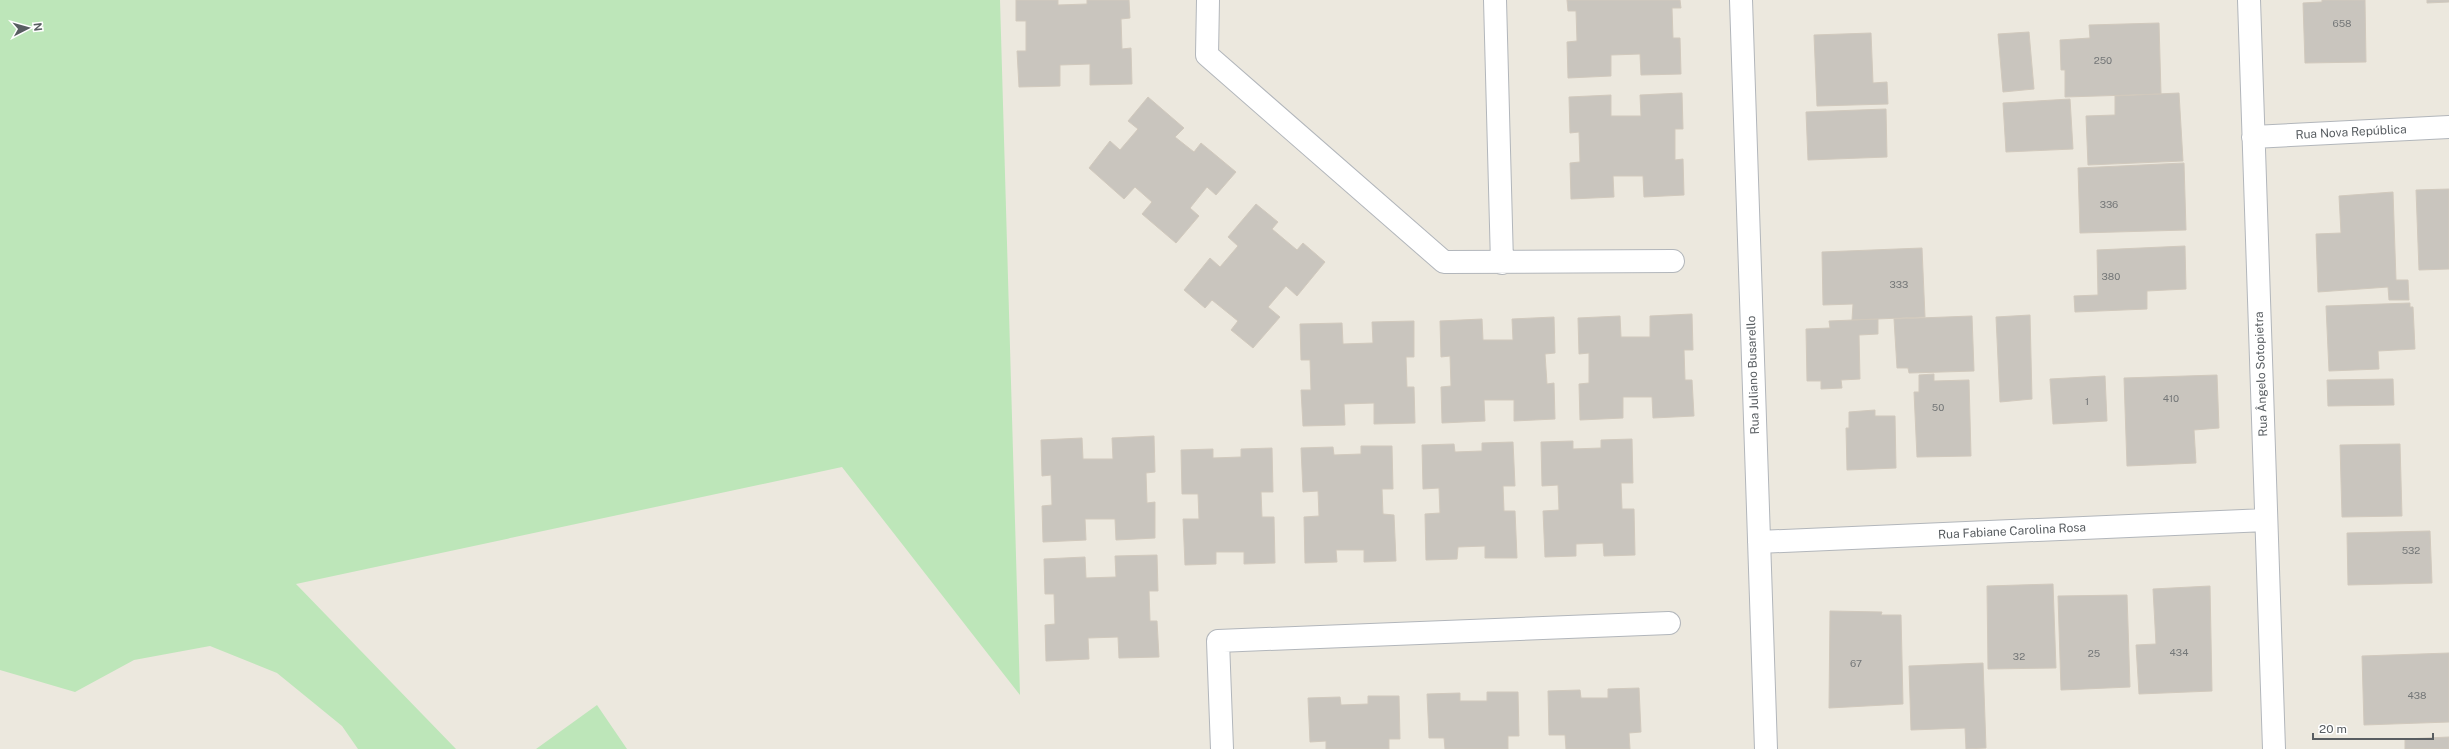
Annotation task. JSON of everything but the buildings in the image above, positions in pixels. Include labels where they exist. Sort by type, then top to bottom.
[{"type":"street","points":[[1208,0],[1208,55],[1444,262],[1502,263],[1672,261]]},
{"type":"street","points":[[1495,0],[1502,263]]},
{"type":"street","name":"Rua Juliano Busarello","points":[[1741,0],[1766,749]]},
{"type":"street","name":"Rua Ângelo Sotopietra","points":[[2249,0],[2274,749]]},
{"type":"street","name":"Rua Nova República","points":[[2253,137],[2449,128]]},
{"type":"street","name":"Rua Fabiane Carolina Rosa","points":[[1759,542],[2266,520]]},
{"type":"street","points":[[1222,749],[1218,641],[1668,623]]},
{"type":"green space","points":[[0,0],[1000,0],[1020,695],[842,467],[296,584],[456,749],[358,749],[342,726],[277,673],[210,646],[134,660],[75,692],[0,670]]},
{"type":"green space","points":[[597,705],[627,749],[536,749]]}]
